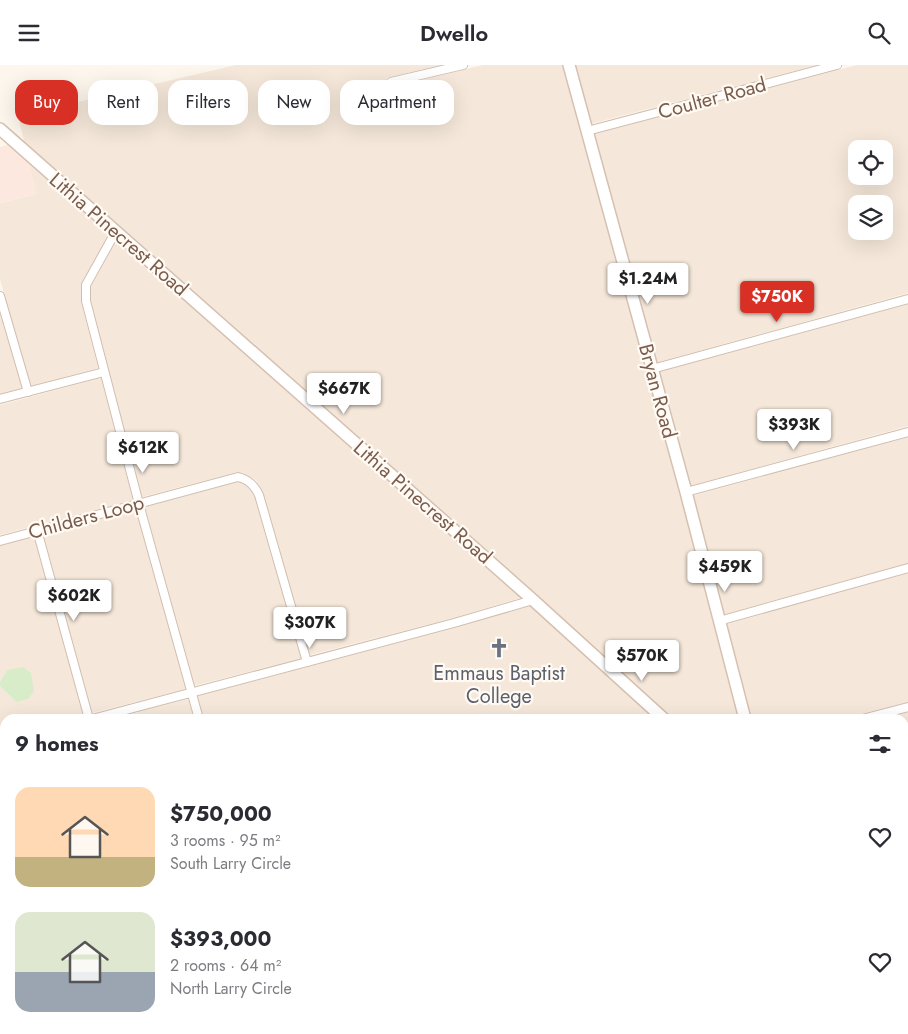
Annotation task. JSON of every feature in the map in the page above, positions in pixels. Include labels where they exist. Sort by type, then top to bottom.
[{"type":"main road","name":"Bryan Road","points":[[569,65],[686,492],[744,714]]},
{"type":"main road","name":"Lithia Pinecrest Road","points":[[0,129],[533,600],[658,714]]},
{"type":"street","points":[[404,80],[463,65]]},
{"type":"street","name":"Coulter Road","points":[[587,131],[837,65]]},
{"type":"street","points":[[116,231],[86,285],[86,301],[197,714]]},
{"type":"street","points":[[0,295],[28,392]]},
{"type":"street","points":[[652,369],[908,299]]},
{"type":"street","points":[[0,399],[104,372]]},
{"type":"street","points":[[686,492],[908,431]]},
{"type":"street","name":"Childers Loop","points":[[0,541],[238,477],[254,485],[259,495],[307,661]]},
{"type":"street","points":[[38,530],[90,714]]},
{"type":"street","points":[[719,621],[908,568]]},
{"type":"street","points":[[110,714],[454,623],[533,600]]},
{"type":"street","points":[[881,714],[908,707]]},
{"type":"shaded area","points":[[236,65],[441,65],[386,78],[387,80],[340,80],[340,125],[454,125],[454,80],[422,80],[483,65],[564,65],[648,370],[739,714],[666,714],[537,597],[536,594],[25,145],[20,125],[78,125],[78,102],[88,100],[88,125],[158,125],[158,83],[168,81],[168,125],[248,125],[248,80],[172,80]]},
{"type":"shaded area","points":[[574,65],[817,65],[590,124]]},
{"type":"shaded area","points":[[857,65],[908,65],[908,293],[655,363],[592,134]]},
{"type":"shaded area","points":[[10,144],[28,160],[36,194],[0,203],[0,147]]},
{"type":"shaded area","points":[[28,160],[110,232],[82,285],[81,302],[98,368],[31,386],[0,279],[0,203],[36,194]]},
{"type":"shaded area","points":[[117,239],[523,597],[453,618],[310,655],[263,493],[256,480],[237,472],[142,497],[90,300],[91,287]]},
{"type":"shaded area","points":[[908,304],[908,426],[689,486],[658,372]]},
{"type":"shaded area","points":[[0,312],[22,389],[0,394]]},
{"type":"shaded area","points":[[101,378],[133,500],[0,535],[0,405]]},
{"type":"shaded area","points":[[908,437],[908,563],[722,615],[692,496]]},
{"type":"shaded area","points":[[238,482],[250,488],[254,496],[301,658],[194,686],[145,507]]},
{"type":"shaded area","points":[[136,510],[186,689],[92,713],[43,534]]},
{"type":"shaded area","points":[[34,536],[83,714],[0,714],[0,686],[16,702],[7,670],[0,682],[0,546]]},
{"type":"shaded area","points":[[908,573],[908,702],[861,714],[749,714],[724,625]]},
{"type":"shaded area","points":[[532,605],[652,714],[202,714],[197,696],[455,628]]},
{"type":"shaded area","points":[[188,699],[192,714],[131,714]]},
{"type":"green space","points":[[23,667],[31,673],[34,691],[28,699],[16,702],[0,686],[0,682],[7,670]]},
{"type":"place","name":"Emmaus Baptist College","points":[[499,648]]}]
